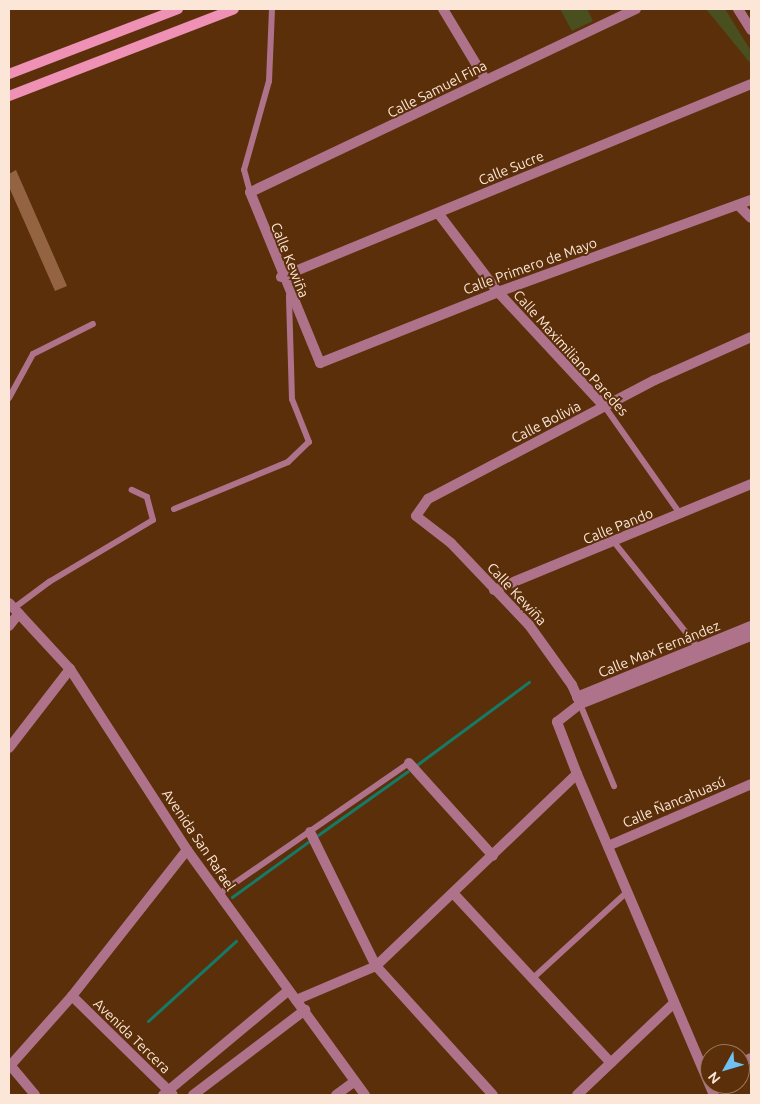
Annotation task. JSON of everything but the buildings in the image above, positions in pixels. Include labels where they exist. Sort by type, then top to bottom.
[{"type":"main road","points":[[9,74],[178,9]]},
{"type":"main road","points":[[9,96],[234,9]]},
{"type":"street","points":[[443,9],[485,79]]},
{"type":"street","name":"Calle Samuel Fina","points":[[250,192],[636,9]]},
{"type":"street","points":[[738,9],[751,30]]},
{"type":"street","name":"Calle Sucre","points":[[281,277],[751,84]]},
{"type":"street","name":"Calle Kewiña","points":[[250,192],[281,277],[320,364]]},
{"type":"street","name":"Calle Primero de Mayo","points":[[320,364],[498,292],[751,200]]},
{"type":"street","points":[[738,205],[751,218]]},
{"type":"street","name":"Calle Maximiliano Paredes","points":[[438,213],[498,292],[605,407]]},
{"type":"street","name":"Calle Bolivia","points":[[416,516],[428,499],[605,407],[751,337]]},
{"type":"street","name":"Calle Pando","points":[[494,590],[681,515],[751,484]]},
{"type":"street","name":"Calle Kewiña","points":[[416,516],[451,543],[529,625],[579,700]]},
{"type":"street","points":[[9,626],[14,608]]},
{"type":"street","name":"Avenida San Rafael","points":[[14,608],[70,668],[187,850],[365,1095]]},
{"type":"street","name":"Calle Max Fernández","points":[[577,774],[557,722],[579,700],[701,651],[751,626]]},
{"type":"street","name":"Calle Max Fernández","points":[[701,651],[751,636]]},
{"type":"street","points":[[9,748],[70,668]]},
{"type":"street","points":[[409,763],[493,856]]},
{"type":"street","points":[[296,1000],[376,966],[577,774],[626,893],[700,1060]]},
{"type":"street","name":"Calle Ñancahuasú","points":[[608,846],[751,784]]},
{"type":"street","points":[[310,832],[376,966],[493,1095]]},
{"type":"street","points":[[35,1095],[9,1066],[72,996],[187,850]]},
{"type":"street","points":[[453,894],[611,1063]]},
{"type":"street","points":[[168,1094],[288,991]]},
{"type":"street","name":"Avenida Tercera","points":[[72,996],[168,1094]]},
{"type":"street","points":[[577,1095],[674,1003]]},
{"type":"street","points":[[193,1095],[305,1010]]},
{"type":"street","points":[[336,1095],[354,1082]]},
{"type":"lane","points":[[250,192],[244,170],[270,81],[272,9]]},
{"type":"lane","points":[[174,509],[288,462],[309,442],[292,399],[289,296]]},
{"type":"lane","points":[[9,398],[33,354],[93,324]]},
{"type":"lane","name":"Calle Maximiliano Paredes","points":[[605,407],[681,515]]},
{"type":"lane","points":[[14,608],[49,582],[152,520],[147,497],[132,490]]},
{"type":"lane","points":[[614,542],[701,651]]},
{"type":"lane","points":[[579,700],[614,786]]},
{"type":"lane","points":[[218,894],[409,763]]},
{"type":"lane","points":[[532,979],[626,893]]},
{"type":"green space","points":[[560,9],[587,9],[593,21],[572,31]]},
{"type":"green space","points":[[706,9],[725,9],[751,51],[751,64]]},
{"type":"waterway","points":[[418,764],[529,682]]},
{"type":"waterway","points":[[318,835],[408,771]]},
{"type":"waterway","points":[[232,897],[308,842]]},
{"type":"waterway","points":[[148,1021],[236,941]]}]
